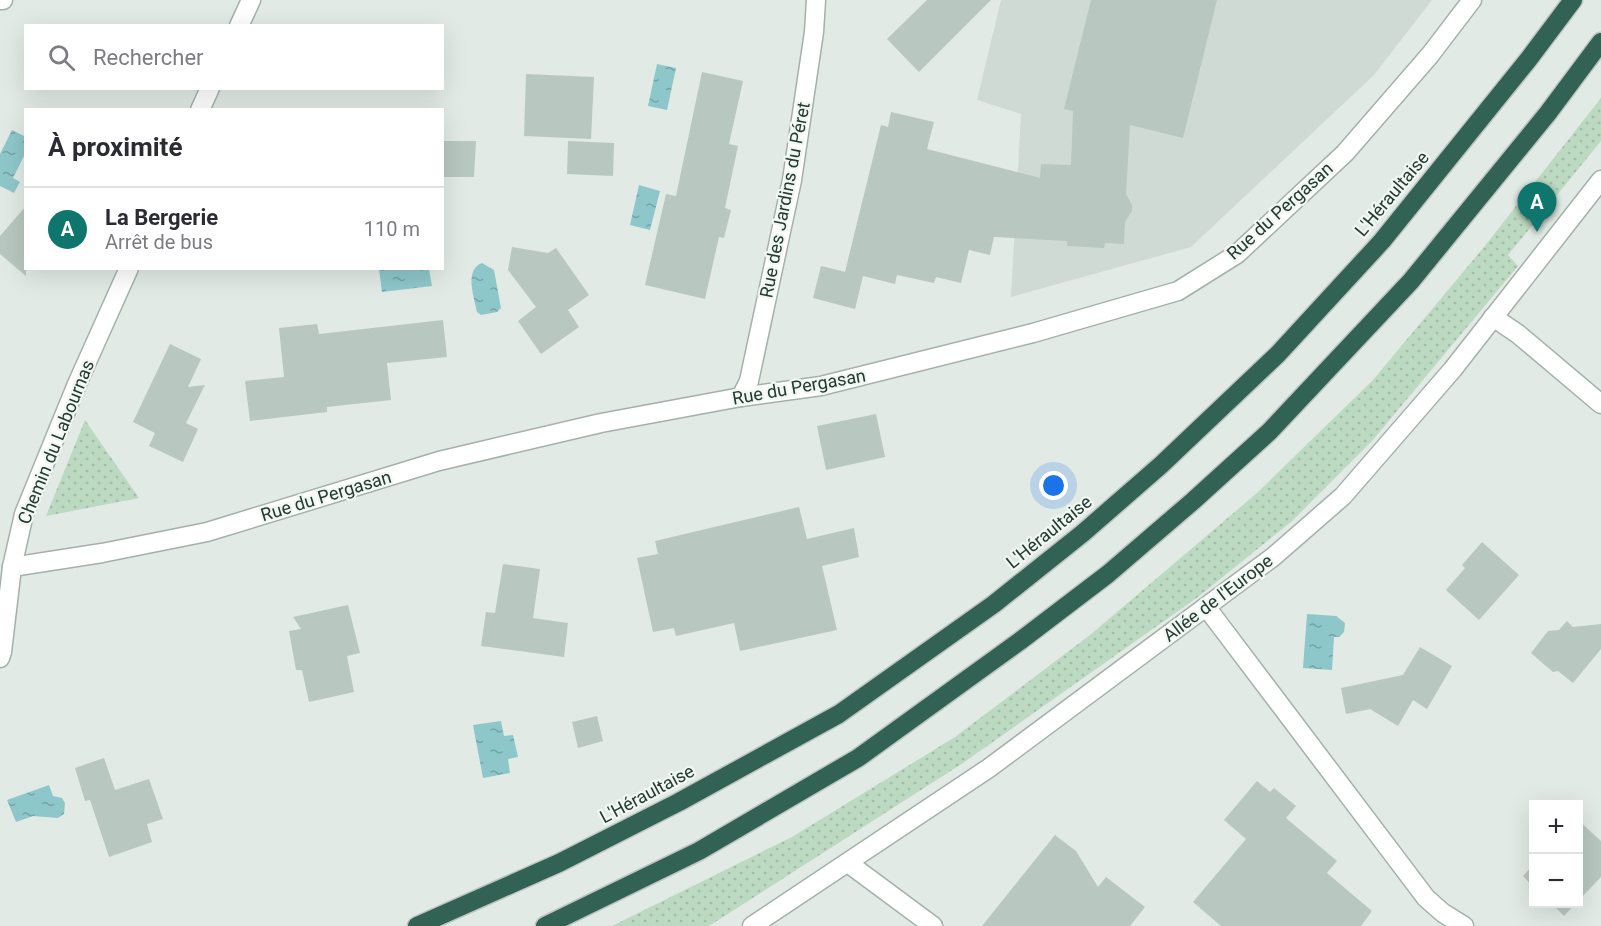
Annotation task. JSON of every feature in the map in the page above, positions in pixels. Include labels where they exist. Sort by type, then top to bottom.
[{"type":"highway","name":"L'Héraultaise","points":[[417,926],[559,863],[679,802],[839,714],[1021,583],[1161,465],[1278,354],[1382,241],[1528,60],[1573,0]]},
{"type":"highway","points":[[545,926],[699,851],[858,758],[1108,574],[1269,432],[1411,281],[1548,113],[1601,42]]},
{"type":"street","points":[[240,24],[251,0]]},
{"type":"street","name":"Rue des Jardins du Péret","points":[[741,397],[749,381],[792,180],[814,32],[816,0]]},
{"type":"street","name":"Rue du Pergasan","points":[[12,567],[102,553],[207,532],[439,461],[601,423],[741,397],[821,386],[1033,333],[1178,291],[1237,254],[1345,153],[1430,55],[1472,0]]},
{"type":"street","points":[[201,108],[209,90]]},
{"type":"street","name":"Allée de l'Europe","points":[[752,926],[989,768],[1274,557],[1343,496],[1453,369],[1601,180]]},
{"type":"street","name":"Chemin du Labournas","points":[[0,658],[12,567],[24,514],[77,384],[128,270]]},
{"type":"street","points":[[1493,317],[1518,334],[1601,404]]},
{"type":"street","points":[[1207,608],[1426,898],[1443,913],[1464,926]]},
{"type":"street","points":[[848,863],[933,926]]},
{"type":"shaded area","points":[[1001,0],[1432,0],[1374,75],[1191,247],[1011,297],[1021,114],[977,100]]},
{"type":"green space","points":[[1601,98],[1601,141],[1508,255],[1518,266],[1372,441],[1292,521],[1198,597],[963,763],[709,926],[612,926],[792,837],[955,737],[1090,635],[1257,493],[1373,380],[1484,247]]},
{"type":"green space","points":[[85,420],[139,498],[46,516]]},
{"type":"water","points":[[657,64],[676,68],[667,110],[648,106]]},
{"type":"water","points":[[12,130],[24,136],[24,156],[13,178],[20,182],[14,193],[0,186],[0,154]]},
{"type":"water","points":[[639,185],[660,191],[650,230],[630,225]]},
{"type":"water","points":[[482,263],[494,270],[501,308],[497,312],[481,315],[477,312],[472,277],[476,266]]},
{"type":"water","points":[[379,270],[429,270],[432,286],[382,292]]},
{"type":"water","points":[[1307,614],[1336,616],[1345,623],[1344,632],[1339,637],[1334,637],[1332,670],[1303,668]]},
{"type":"water","points":[[501,721],[504,736],[513,735],[518,757],[508,759],[510,773],[483,778],[473,725]]},
{"type":"water","points":[[49,785],[53,796],[62,798],[65,803],[64,814],[58,818],[33,816],[16,822],[7,800]]},
{"type":"building","points":[[927,0],[991,0],[919,72],[887,39]]},
{"type":"building","points":[[1091,0],[1217,0],[1183,138],[1130,125],[1126,194],[1132,205],[1132,211],[1125,222],[1124,244],[1105,243],[1104,248],[1067,246],[1067,241],[994,237],[990,255],[969,250],[961,283],[936,277],[934,283],[897,275],[895,284],[863,276],[855,309],[813,298],[821,266],[845,272],[881,125],[888,127],[891,112],[934,122],[927,149],[1040,178],[1041,164],[1071,165],[1073,111],[1064,109]]},
{"type":"building","points":[[702,72],[743,81],[729,144],[738,146],[725,208],[731,210],[724,238],[719,237],[705,299],[645,285],[666,194],[676,196]]},
{"type":"building","points":[[526,74],[594,77],[591,139],[524,136]]},
{"type":"building","points":[[444,141],[476,141],[474,177],[444,177]]},
{"type":"building","points":[[568,141],[614,143],[613,176],[567,174]]},
{"type":"building","points":[[24,208],[24,270],[26,270],[26,276],[0,254],[0,236]]},
{"type":"building","points":[[512,247],[548,253],[556,248],[589,295],[568,310],[579,327],[541,354],[518,321],[536,307],[508,270]]},
{"type":"building","points":[[443,320],[447,357],[387,363],[391,400],[327,407],[327,412],[250,421],[245,381],[284,377],[279,328],[317,324],[319,334]]},
{"type":"building","points":[[170,344],[201,359],[188,387],[205,385],[186,423],[198,429],[183,462],[149,446],[155,433],[133,422]]},
{"type":"building","points":[[876,414],[885,457],[826,470],[817,426]]},
{"type":"building","points":[[799,507],[807,539],[854,528],[859,557],[822,566],[837,630],[740,651],[734,623],[676,636],[674,628],[653,632],[637,558],[658,554],[655,541]]},
{"type":"building","points":[[1482,542],[1519,575],[1479,620],[1446,590],[1465,568],[1462,565]]},
{"type":"building","points":[[503,564],[540,569],[533,618],[568,623],[564,657],[481,646],[486,612],[495,613]]},
{"type":"building","points":[[348,605],[360,653],[347,656],[354,692],[309,702],[302,670],[296,670],[289,631],[301,629],[293,617]]},
{"type":"building","points":[[1567,621],[1573,627],[1601,624],[1601,649],[1573,683],[1558,671],[1553,672],[1531,653],[1548,631],[1559,630]]},
{"type":"building","points":[[1420,647],[1452,666],[1427,709],[1413,700],[1398,726],[1370,709],[1346,714],[1341,688],[1403,675]]},
{"type":"building","points":[[597,716],[603,741],[578,748],[572,722]]},
{"type":"building","points":[[104,758],[115,790],[149,779],[163,819],[147,824],[152,842],[109,857],[90,800],[85,801],[75,768]]},
{"type":"building","points":[[1257,781],[1270,792],[1274,788],[1296,806],[1286,818],[1337,861],[1327,873],[1372,911],[1361,926],[1221,926],[1193,902],[1246,839],[1224,820]]},
{"type":"building","points":[[1583,825],[1601,841],[1601,877],[1583,896]]},
{"type":"building","points":[[1055,835],[1076,851],[1098,887],[1106,877],[1145,907],[1130,926],[982,926]]},
{"type":"building","points":[[1529,869],[1529,883],[1523,876]]},
{"type":"building","points":[[1556,908],[1571,908],[1564,916]]},
{"type":"place","name":"La Bergerie","points":[[1537,232]]}]
